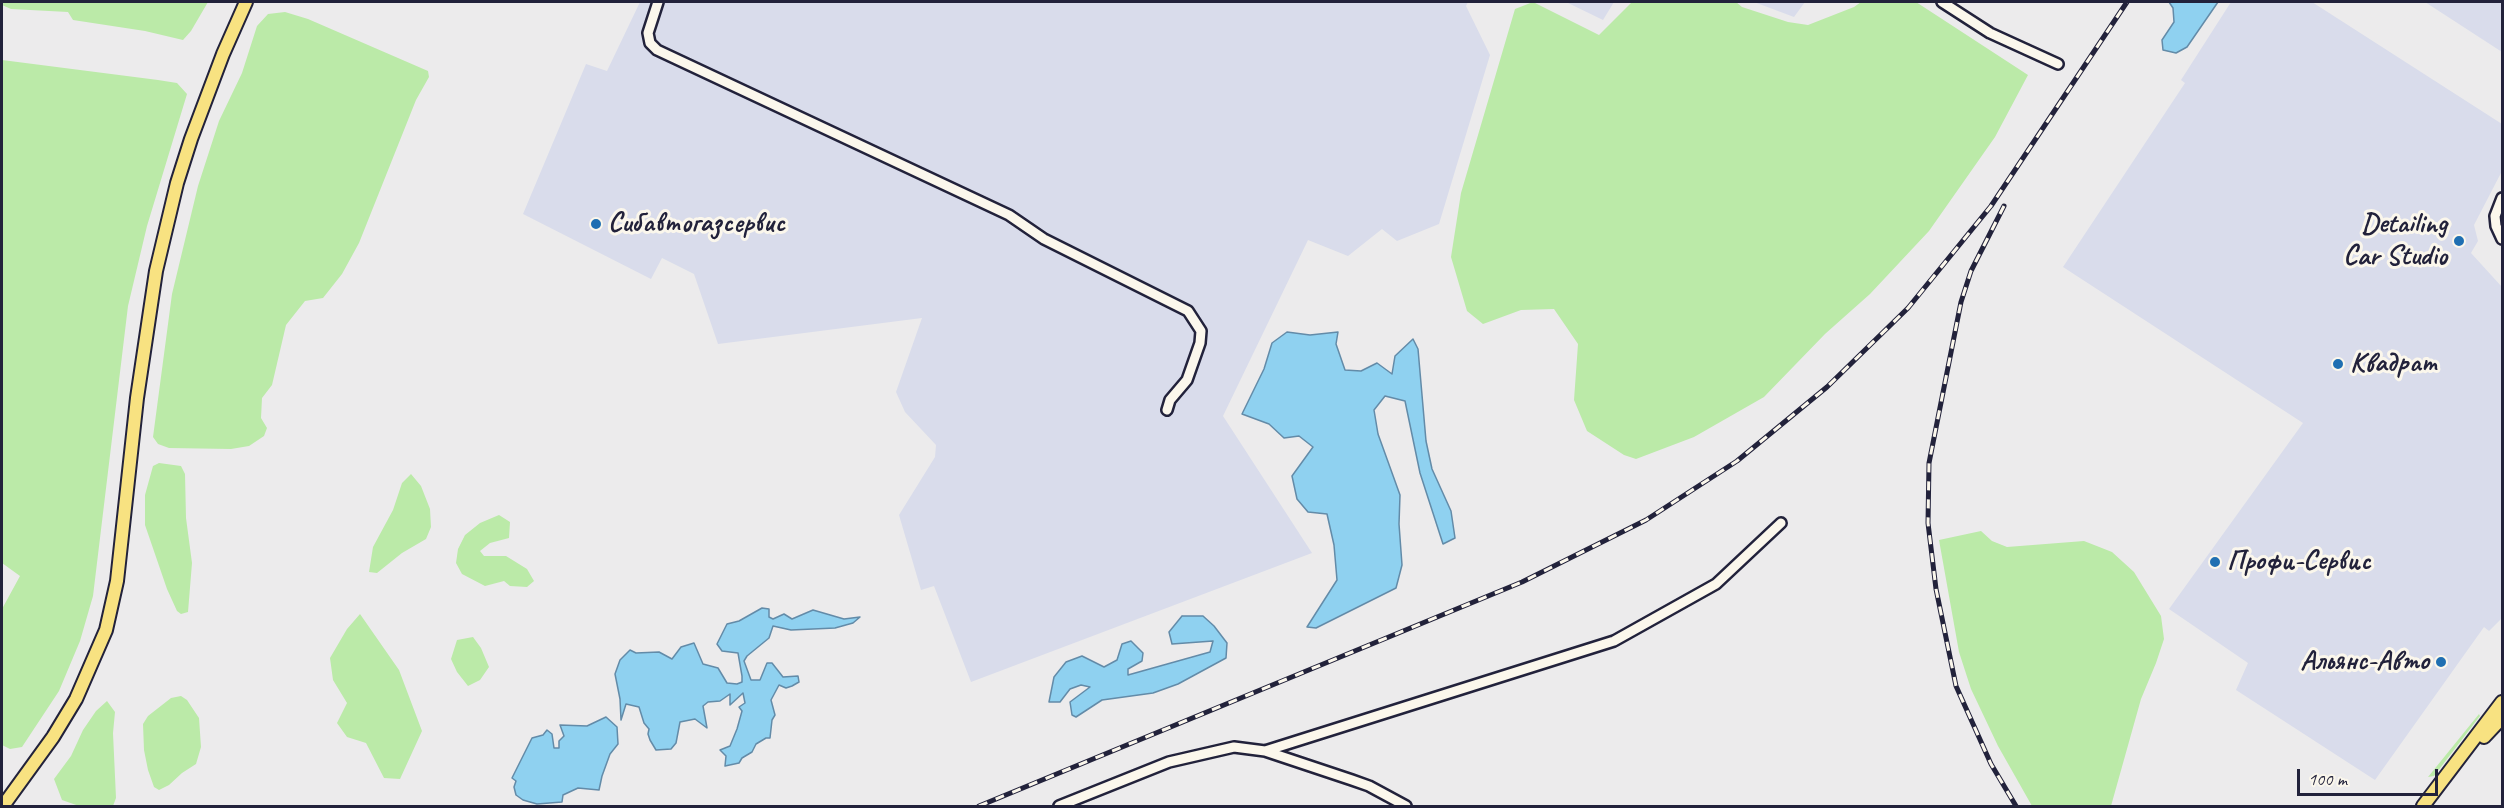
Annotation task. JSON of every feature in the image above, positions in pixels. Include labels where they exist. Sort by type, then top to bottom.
[{"type":"main road","points":[[3,807],[53,737],[76,699],[106,630],[117,581],[137,398],[156,271],[177,183],[191,139],[223,54],[246,2]]},
{"type":"main road","points":[[2423,807],[2502,702]]},
{"type":"main road","points":[[2443,782],[2502,718]]},
{"type":"street","points":[[658,2],[648,33],[650,43],[657,50],[1009,215],[1044,239],[1188,311],[1201,331],[1200,343],[1187,380],[1170,400],[1167,410]]},
{"type":"street","points":[[1942,2],[1990,33],[2058,64]]},
{"type":"street","points":[[2502,198],[2495,216],[2496,226],[2502,239]]},
{"type":"street","points":[[1265,751],[1614,641],[1716,584],[1782,523]]},
{"type":"street","points":[[1059,807],[1140,772],[1186,757],[1234,747],[1265,751],[1369,786],[1406,807]]},
{"type":"shaded area","points":[[640,2],[1468,2],[1466,6],[1490,55],[1439,224],[1397,241],[1382,229],[1348,256],[1308,240],[1223,416],[1312,553],[971,682],[934,586],[921,590],[899,515],[935,457],[936,445],[905,412],[896,392],[922,318],[718,344],[694,274],[662,258],[651,279],[523,214],[586,64],[607,71]]},
{"type":"shaded area","points":[[1566,2],[1614,2],[1603,20]]},
{"type":"shaded area","points":[[1754,2],[1805,2],[1794,17]]},
{"type":"shaded area","points":[[2231,2],[2312,2],[2502,124],[2502,171],[2474,225],[2478,241],[2471,253],[2502,287],[2502,618],[2489,631],[2484,627],[2375,780],[2236,690],[2248,663],[2169,609],[2303,423],[2063,267],[2185,83],[2181,80]]},
{"type":"shaded area","points":[[2425,2],[2502,2],[2502,52]]},
{"type":"green space","points":[[2,2],[208,2],[183,40],[145,31],[73,20],[68,12],[11,9],[2,5]]},
{"type":"green space","points":[[1533,2],[1599,35],[1632,2],[1736,2],[1742,7],[1788,22],[1808,25],[1854,7],[1861,2],[1916,2],[2028,75],[1995,137],[1929,231],[1870,294],[1825,334],[1764,397],[1694,437],[1636,459],[1624,455],[1587,431],[1574,400],[1578,344],[1554,309],[1521,310],[1483,324],[1467,311],[1451,257],[1461,193],[1515,9]]},
{"type":"green space","points":[[285,12],[308,19],[428,71],[429,77],[416,100],[359,243],[342,274],[323,298],[305,301],[286,325],[272,385],[262,398],[261,418],[267,428],[264,436],[249,446],[231,449],[169,448],[158,444],[153,437],[172,294],[198,186],[219,121],[242,73],[257,26],[268,14]]},
{"type":"green space","points":[[2,60],[177,83],[187,94],[147,226],[128,306],[93,596],[80,641],[59,691],[22,747],[10,749],[2,745],[2,609],[20,576],[2,563]]},
{"type":"green space","points":[[159,463],[181,466],[185,474],[186,518],[192,563],[188,612],[181,614],[177,611],[167,589],[145,525],[145,495],[153,466]]},
{"type":"green space","points":[[411,474],[421,486],[430,509],[431,527],[426,539],[402,553],[377,573],[369,572],[373,547],[393,510],[402,483]]},
{"type":"green space","points":[[499,515],[510,522],[509,538],[490,543],[480,551],[484,556],[506,556],[527,569],[534,581],[527,587],[510,586],[504,581],[485,586],[462,574],[456,563],[458,549],[465,535],[480,523]]},
{"type":"green space","points":[[1981,531],[1992,541],[2007,547],[2084,541],[2112,552],[2134,572],[2161,616],[2164,639],[2141,699],[2111,806],[2032,806],[1998,746],[1971,689],[1959,652],[1939,540]]},
{"type":"green space","points":[[360,614],[399,670],[422,731],[400,779],[384,778],[366,743],[347,737],[337,723],[347,703],[333,680],[330,658],[347,629]]},
{"type":"green space","points":[[473,637],[481,648],[489,667],[480,680],[468,686],[457,672],[451,659],[457,640]]},
{"type":"green space","points":[[181,696],[187,700],[199,718],[201,747],[196,764],[159,790],[154,787],[148,770],[144,750],[143,724],[148,716],[171,698]]},
{"type":"green space","points":[[107,701],[115,712],[113,733],[116,798],[113,806],[79,806],[62,800],[54,779],[71,756],[83,730],[96,711]]},
{"type":"green space","points":[[2479,714],[2480,716],[2434,776],[2428,777]]},
{"type":"water","points":[[2169,2],[2218,2],[2187,47],[2176,53],[2163,50],[2162,40],[2174,22],[2173,8]]},
{"type":"water","points":[[1287,332],[1310,335],[1338,332],[1336,344],[1345,370],[1361,371],[1377,363],[1392,374],[1395,356],[1413,339],[1418,349],[1426,441],[1432,469],[1451,511],[1455,538],[1443,544],[1420,473],[1405,401],[1385,396],[1374,410],[1378,434],[1400,495],[1399,524],[1402,565],[1396,588],[1316,628],[1307,627],[1337,580],[1334,545],[1327,514],[1308,512],[1297,499],[1292,476],[1313,447],[1299,436],[1284,438],[1269,424],[1242,414],[1264,369],[1272,343]]},
{"type":"water","points":[[762,608],[769,609],[769,617],[773,619],[784,614],[792,619],[813,610],[844,619],[860,617],[853,623],[835,628],[791,630],[773,626],[769,638],[747,656],[744,661],[751,680],[760,680],[767,663],[772,663],[783,677],[798,676],[799,682],[786,688],[779,685],[771,700],[775,715],[772,720],[770,738],[756,744],[752,752],[742,758],[739,763],[725,766],[726,756],[720,750],[730,746],[737,729],[742,711],[739,707],[745,703],[743,693],[730,705],[730,694],[720,701],[708,702],[703,706],[707,728],[695,719],[680,722],[676,743],[671,749],[656,750],[650,740],[649,729],[644,723],[639,707],[626,704],[621,720],[615,674],[620,660],[630,650],[636,653],[659,652],[672,659],[681,647],[694,643],[703,664],[718,668],[727,683],[737,684],[742,682],[738,653],[722,651],[717,644],[727,624],[739,621]]},
{"type":"water","points":[[1182,616],[1203,616],[1214,626],[1227,643],[1226,658],[1178,684],[1153,693],[1102,700],[1076,717],[1072,715],[1070,702],[1090,687],[1081,685],[1070,689],[1060,702],[1049,702],[1054,677],[1066,662],[1082,656],[1104,667],[1117,660],[1122,644],[1131,641],[1143,653],[1142,661],[1128,669],[1128,675],[1210,652],[1213,641],[1172,644],[1169,632]]},
{"type":"water","points":[[606,717],[617,727],[618,744],[610,754],[599,790],[578,788],[563,795],[562,802],[537,804],[523,800],[516,795],[514,787],[516,781],[512,778],[532,738],[543,735],[547,730],[552,734],[554,748],[559,748],[559,741],[564,736],[560,725],[587,726]]},
{"type":"railway","points":[[979,806],[1522,582],[1646,520],[1737,461],[1827,387],[1908,308],[1991,206],[2127,2]]},
{"type":"railway","points":[[2004,206],[1971,271],[1961,302],[1929,463],[1928,523],[1936,589],[1956,686],[1991,764],[2016,806]]},
{"type":"place","name":"Сибавтогазсервис","points":[[596,224]]},
{"type":"place","name":"Detailing Car Studio","points":[[2459,241]]},
{"type":"place","name":"Квадрат","points":[[2338,364]]},
{"type":"place","name":"Профи-Сервис","points":[[2215,562]]},
{"type":"place","name":"Альянс-Авто","points":[[2441,662]]}]
